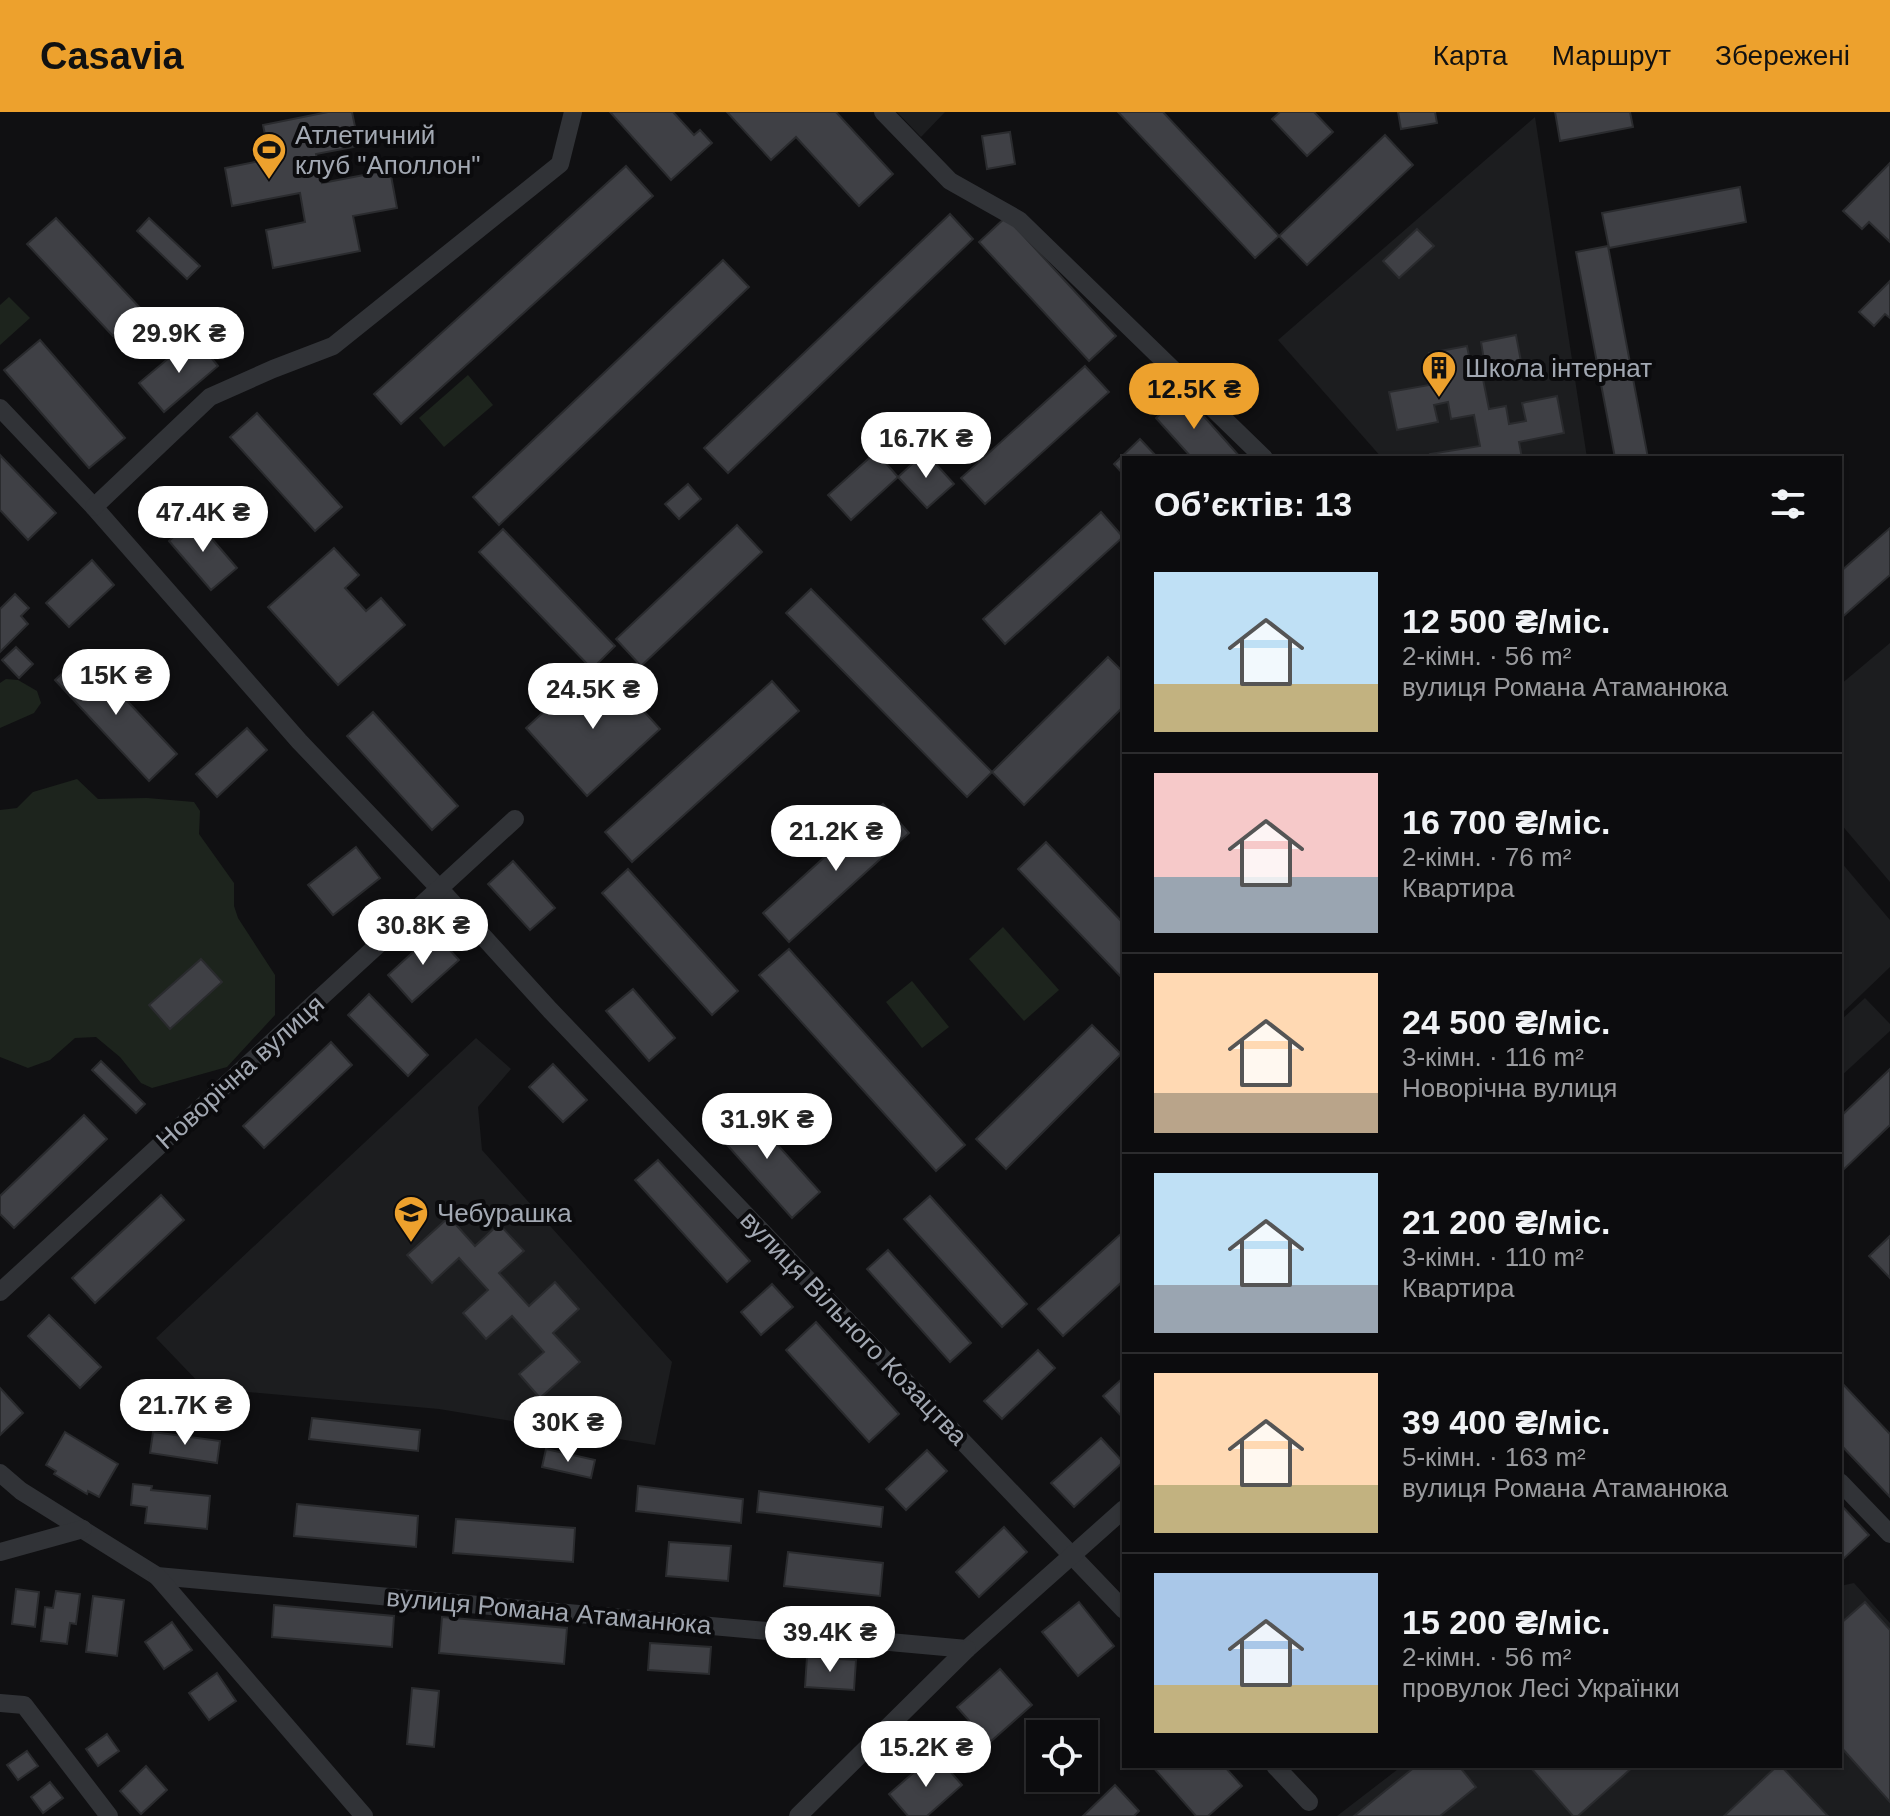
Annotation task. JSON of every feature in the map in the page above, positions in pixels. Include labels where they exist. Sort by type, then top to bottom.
[{"type":"street","points":[[94,507],[210,397],[333,346],[560,164],[573,112]]},
{"type":"street","points":[[883,112],[950,181],[1019,220],[1262,456]]},
{"type":"street","name":"вулиця Вільного Козацтва","points":[[0,408],[94,507],[299,741],[550,1010],[1122,1608]]},
{"type":"street","name":"Новорічна вулиця","points":[[0,1292],[515,819]]},
{"type":"street","name":"вулиця Романа Атаманюка","points":[[0,1473],[21,1491],[157,1576],[967,1649]]},
{"type":"street","points":[[1842,1484],[1890,1534]]},
{"type":"street","points":[[798,1816],[967,1649],[1122,1511]]},
{"type":"street","points":[[0,1552],[83,1529]]},
{"type":"street","points":[[157,1576],[364,1816]]},
{"type":"street","points":[[0,1703],[24,1705],[109,1816]]},
{"type":"street","points":[[1277,1768],[1309,1802]]},
{"type":"shaded area","points":[[897,112],[945,112],[921,137]]},
{"type":"shaded area","points":[[1535,117],[1587,456],[1380,456],[1278,340]]},
{"type":"shaded area","points":[[9,297],[30,318],[0,345],[0,305]]},
{"type":"shaded area","points":[[468,375],[493,405],[444,447],[419,418]]},
{"type":"shaded area","points":[[1890,643],[1890,882],[1842,825],[1842,683]]},
{"type":"shaded area","points":[[6,679],[18,680],[37,691],[41,703],[34,713],[0,728],[0,683]]},
{"type":"shaded area","points":[[77,779],[98,799],[147,798],[194,802],[200,811],[199,834],[234,883],[234,906],[238,918],[275,975],[275,1015],[227,1067],[152,1088],[141,1083],[120,1057],[96,1037],[75,1038],[50,1060],[28,1068],[0,1057],[0,810],[17,808],[33,792]]},
{"type":"shaded area","points":[[1842,863],[1890,920],[1890,967],[1842,1013]]},
{"type":"shaded area","points":[[1003,927],[1059,990],[1024,1021],[969,959]]},
{"type":"shaded area","points":[[912,981],[949,1027],[922,1048],[886,1002]]},
{"type":"shaded area","points":[[1865,998],[1890,1024],[1890,1031],[1842,1075],[1842,1019]]},
{"type":"shaded area","name":"Чебурашка","points":[[476,1038],[511,1069],[478,1107],[482,1150],[672,1362],[655,1445],[439,1409],[204,1388],[156,1338]]},
{"type":"shaded area","points":[[1854,1583],[1890,1623],[1890,1816],[1337,1816],[1399,1768],[1842,1768],[1842,1586]]},
{"type":"building","name":"Атлетичний клуб \"Аполлон\"","points":[[328,112],[352,112],[359,146],[316,154],[322,183],[390,170],[397,208],[353,216],[360,251],[273,268],[266,230],[305,222],[300,193],[232,206],[225,168],[270,159],[263,125]]},
{"type":"building","points":[[610,112],[673,112],[694,135],[700,130],[712,143],[671,180]]},
{"type":"building","points":[[727,112],[836,112],[893,174],[859,206],[796,137],[771,160]]},
{"type":"building","points":[[1118,112],[1163,112],[1279,236],[1255,258]]},
{"type":"building","points":[[1280,112],[1314,112],[1333,132],[1307,156],[1272,119]]},
{"type":"building","points":[[1398,112],[1435,112],[1437,123],[1401,129]]},
{"type":"building","points":[[1555,112],[1630,112],[1633,127],[1560,141]]},
{"type":"building","points":[[1010,132],[1015,164],[987,169],[982,136]]},
{"type":"building","points":[[1385,135],[1413,165],[1307,265],[1279,236]]},
{"type":"building","points":[[1890,163],[1890,242],[1869,222],[1862,229],[1843,211]]},
{"type":"building","points":[[626,166],[653,196],[401,424],[374,394]]},
{"type":"building","points":[[1740,187],[1746,222],[1609,248],[1602,213]]},
{"type":"building","points":[[950,214],[973,239],[728,473],[704,448]]},
{"type":"building","points":[[1006,217],[1116,336],[1089,361],[979,242]]},
{"type":"building","points":[[56,218],[142,310],[113,336],[27,244]]},
{"type":"building","points":[[149,218],[200,266],[187,279],[137,231]]},
{"type":"building","points":[[1417,229],[1434,246],[1399,278],[1383,261]]},
{"type":"building","points":[[1608,246],[1648,456],[1615,456],[1576,252]]},
{"type":"building","points":[[723,260],[749,287],[499,525],[473,497]]},
{"type":"building","points":[[1890,281],[1890,318],[1885,314],[1874,326],[1859,312]]},
{"type":"building","name":"Школа інтернат","points":[[1516,335],[1523,372],[1483,379],[1489,409],[1506,406],[1509,424],[1526,421],[1522,403],[1557,396],[1564,433],[1519,442],[1522,456],[1430,456],[1480,446],[1474,415],[1451,419],[1448,402],[1434,405],[1438,422],[1397,430],[1389,392],[1435,384],[1429,353],[1467,346],[1470,361],[1484,360],[1481,342]]},
{"type":"building","points":[[194,337],[218,366],[164,412],[139,383]]},
{"type":"building","points":[[40,340],[125,438],[89,468],[4,370]]},
{"type":"building","points":[[1085,366],[1109,392],[985,504],[961,478]]},
{"type":"building","points":[[1183,393],[1239,456],[1190,456],[1156,418]]},
{"type":"building","points":[[257,413],[342,507],[315,531],[230,437]]},
{"type":"building","points":[[1140,439],[1156,456],[1122,456]]},
{"type":"building","points":[[876,452],[898,477],[851,520],[828,495]]},
{"type":"building","points":[[925,452],[954,484],[927,508],[898,477]]},
{"type":"building","points":[[0,455],[56,513],[28,540],[0,510]]},
{"type":"building","points":[[1122,456],[1122,473],[1114,464]]},
{"type":"building","points":[[688,484],[701,499],[679,519],[665,504]]},
{"type":"building","points":[[1101,512],[1122,536],[1005,644],[983,619]]},
{"type":"building","points":[[194,518],[237,568],[211,590],[169,541]]},
{"type":"building","points":[[737,525],[762,552],[641,666],[616,639]]},
{"type":"building","points":[[1890,528],[1890,575],[1842,617],[1842,570]]},
{"type":"building","points":[[503,529],[615,646],[592,669],[479,552]]},
{"type":"building","points":[[334,548],[359,575],[345,588],[366,611],[381,598],[405,625],[338,685],[268,607]]},
{"type":"building","points":[[92,560],[114,585],[69,627],[46,603]]},
{"type":"building","points":[[811,589],[992,772],[967,797],[786,613]]},
{"type":"building","points":[[15,594],[29,608],[21,616],[28,624],[0,652],[0,609]]},
{"type":"building","points":[[16,647],[33,664],[19,678],[2,660]]},
{"type":"building","points":[[83,654],[177,754],[149,781],[55,680]]},
{"type":"building","points":[[1108,657],[1122,671],[1122,708],[1024,805],[992,772]]},
{"type":"building","points":[[610,674],[660,729],[587,796],[526,728],[584,675],[595,688]]},
{"type":"building","points":[[772,681],[799,711],[632,862],[605,832]]},
{"type":"building","points":[[373,712],[458,806],[432,830],[347,736]]},
{"type":"building","points":[[247,728],[267,750],[217,797],[196,774]]},
{"type":"building","points":[[883,804],[909,833],[789,942],[763,913]]},
{"type":"building","points":[[1046,842],[1122,922],[1122,978],[1018,869]]},
{"type":"building","points":[[356,847],[380,878],[333,915],[308,885]]},
{"type":"building","points":[[513,861],[555,908],[530,930],[488,884]]},
{"type":"building","points":[[628,869],[738,991],[712,1015],[602,893]]},
{"type":"building","points":[[434,933],[459,960],[412,1002],[388,975]]},
{"type":"building","points":[[789,949],[965,1145],[936,1171],[759,975]]},
{"type":"building","points":[[201,959],[222,982],[170,1029],[149,1005]]},
{"type":"building","points":[[633,989],[675,1038],[649,1061],[606,1011]]},
{"type":"building","points":[[369,994],[428,1055],[408,1076],[348,1015]]},
{"type":"building","points":[[1092,1025],[1121,1054],[1006,1169],[976,1139]]},
{"type":"building","points":[[331,1042],[352,1065],[264,1148],[243,1126]]},
{"type":"building","points":[[101,1061],[145,1104],[136,1113],[92,1070]]},
{"type":"building","points":[[553,1064],[587,1100],[563,1122],[529,1087]]},
{"type":"building","points":[[1890,1069],[1890,1125],[1842,1171],[1842,1115]]},
{"type":"building","points":[[741,1104],[820,1192],[792,1218],[713,1129]]},
{"type":"building","points":[[84,1115],[107,1139],[14,1228],[0,1214],[0,1196]]},
{"type":"building","points":[[658,1160],[750,1261],[727,1282],[635,1180]]},
{"type":"building","points":[[161,1195],[184,1220],[95,1303],[72,1278]]},
{"type":"building","points":[[930,1196],[1027,1304],[1002,1327],[904,1219]]},
{"type":"building","points":[[449,1217],[475,1246],[499,1224],[524,1251],[499,1273],[529,1306],[555,1282],[579,1309],[553,1333],[580,1362],[540,1398],[519,1374],[544,1352],[512,1316],[486,1339],[463,1313],[488,1290],[459,1258],[432,1283],[407,1255]]},
{"type":"building","points":[[1122,1233],[1122,1282],[1063,1336],[1038,1309]]},
{"type":"building","points":[[1890,1236],[1890,1278],[1869,1256]]},
{"type":"building","points":[[888,1250],[971,1343],[950,1362],[867,1269]]},
{"type":"building","points":[[772,1284],[793,1307],[761,1335],[741,1312]]},
{"type":"building","points":[[49,1315],[101,1367],[80,1388],[28,1336]]},
{"type":"building","points":[[816,1322],[899,1414],[869,1442],[786,1350]]},
{"type":"building","points":[[1038,1350],[1055,1368],[1002,1419],[984,1401]]},
{"type":"building","points":[[1122,1379],[1122,1417],[1103,1396]]},
{"type":"building","points":[[1842,1383],[1890,1434],[1890,1497],[1842,1446]]},
{"type":"building","points":[[0,1388],[23,1413],[0,1435]]},
{"type":"building","points":[[312,1418],[420,1430],[418,1451],[309,1439]]},
{"type":"building","points":[[65,1432],[118,1464],[99,1497],[88,1491],[87,1494],[54,1474],[56,1471],[46,1465]]},
{"type":"building","points":[[153,1432],[220,1441],[217,1463],[150,1453]]},
{"type":"building","points":[[1101,1438],[1122,1461],[1074,1507],[1051,1483]]},
{"type":"building","points":[[546,1449],[595,1460],[591,1478],[542,1467]]},
{"type":"building","points":[[927,1450],[947,1471],[906,1510],[886,1489]]},
{"type":"building","points":[[133,1484],[152,1486],[151,1490],[210,1496],[207,1529],[145,1523],[147,1507],[131,1505]]},
{"type":"building","points":[[638,1486],[743,1499],[741,1523],[636,1511]]},
{"type":"building","points":[[759,1491],[883,1507],[881,1527],[757,1512]]},
{"type":"building","points":[[297,1504],[418,1516],[416,1547],[294,1536]]},
{"type":"building","points":[[1842,1506],[1869,1535],[1842,1560]]},
{"type":"building","points":[[456,1519],[575,1528],[573,1562],[453,1553]]},
{"type":"building","points":[[1004,1527],[1027,1552],[979,1597],[956,1572]]},
{"type":"building","points":[[669,1542],[731,1546],[728,1581],[666,1576]]},
{"type":"building","points":[[788,1552],[883,1563],[880,1596],[784,1586]]},
{"type":"building","points":[[16,1589],[39,1592],[35,1627],[12,1624]]},
{"type":"building","points":[[56,1591],[80,1594],[76,1624],[70,1623],[67,1644],[41,1641],[45,1607],[53,1608]]},
{"type":"building","points":[[93,1596],[124,1600],[117,1656],[86,1652]]},
{"type":"building","points":[[1079,1602],[1114,1646],[1078,1676],[1042,1632]]},
{"type":"building","points":[[1865,1602],[1890,1630],[1890,1802],[1842,1748],[1842,1622]]},
{"type":"building","points":[[274,1605],[394,1616],[392,1647],[272,1637]]},
{"type":"building","points":[[442,1617],[567,1628],[564,1664],[439,1653]]},
{"type":"building","points":[[172,1622],[192,1650],[164,1669],[145,1642]]},
{"type":"building","points":[[650,1643],[711,1647],[709,1674],[648,1670]]},
{"type":"building","points":[[807,1657],[856,1660],[854,1690],[805,1687]]},
{"type":"building","points":[[1000,1669],[1032,1705],[989,1743],[957,1707]]},
{"type":"building","points":[[217,1673],[236,1701],[209,1720],[189,1693]]},
{"type":"building","points":[[412,1688],[439,1691],[434,1747],[407,1744]]},
{"type":"building","points":[[107,1734],[119,1751],[98,1766],[86,1749]]},
{"type":"building","points":[[27,1751],[38,1766],[18,1780],[7,1765]]},
{"type":"building","points":[[935,1754],[962,1785],[927,1816],[908,1816],[889,1794]]},
{"type":"building","points":[[146,1766],[167,1790],[141,1814],[120,1791]]},
{"type":"building","points":[[1154,1768],[1226,1768],[1242,1786],[1208,1816],[1196,1816]]},
{"type":"building","points":[[1414,1768],[1461,1768],[1476,1787],[1440,1816],[1354,1816]]},
{"type":"building","points":[[1531,1768],[1632,1768],[1578,1816],[1573,1816]]},
{"type":"building","points":[[1775,1768],[1783,1768],[1828,1816],[1724,1816]]},
{"type":"building","points":[[50,1782],[63,1798],[43,1813],[31,1797]]},
{"type":"building","points":[[1115,1785],[1139,1811],[1134,1816],[1083,1816]]},
{"type":"place","name":"Атлетичний клуб \"Аполлон\"","points":[[269,181]]},
{"type":"place","name":"Школа інтернат","points":[[1439,399]]},
{"type":"place","name":"Чебурашка","points":[[411,1244]]}]
